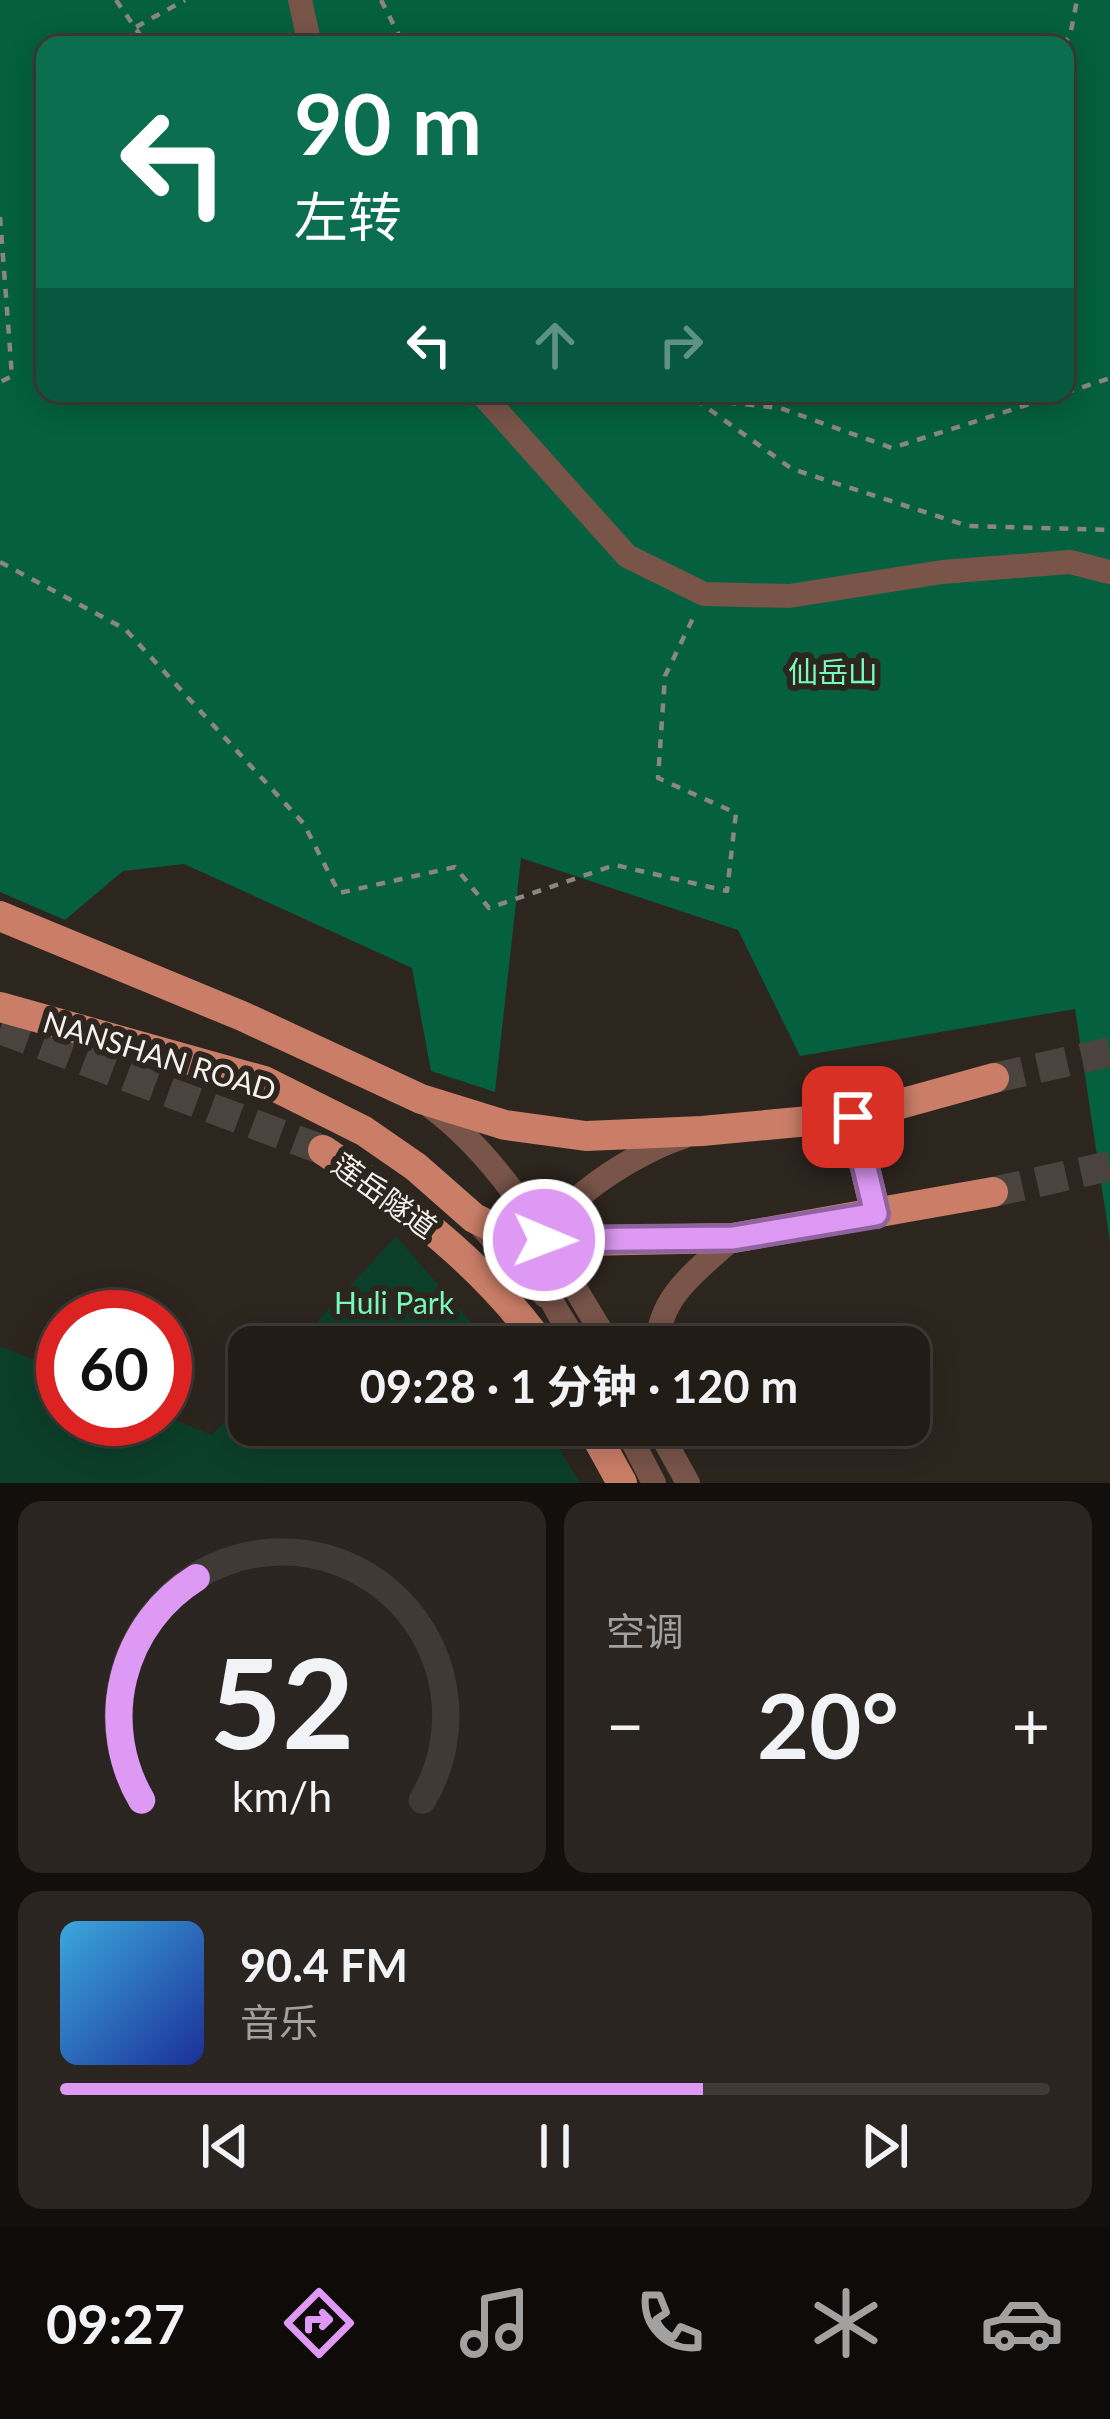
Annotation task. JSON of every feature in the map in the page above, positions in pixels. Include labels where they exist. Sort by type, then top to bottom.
[{"type":"main road","name":"NANSHAN ROAD","points":[[0,916],[242,1016],[421,1100],[505,1125],[586,1136],[853,1117],[994,1078]]},
{"type":"main road","name":"NANSHAN ROAD","points":[[0,1007],[264,1082],[364,1131],[416,1167],[474,1218],[513,1237],[733,1238],[993,1192]]},
{"type":"main road","points":[[853,1117],[876,1214]]},
{"type":"main road","name":"莲岳隧道","points":[[323,1150],[401,1202],[463,1253],[525,1326]]},
{"type":"main road","points":[[602,1446],[622,1483]]},
{"type":"street","points":[[300,0],[308,36]]},
{"type":"street","points":[[489,402],[627,556],[704,594],[789,596],[942,572],[1070,562],[1110,572]]},
{"type":"street","points":[[421,1100],[455,1125],[502,1175],[597,1326]]},
{"type":"street","points":[[567,1326],[541,1269],[544,1240],[567,1210],[633,1157],[702,1131]]},
{"type":"street","points":[[474,1218],[556,1308]]},
{"type":"street","points":[[658,1326],[671,1294],[733,1238]]},
{"type":"street","points":[[634,1446],[653,1483]]},
{"type":"street","points":[[668,1446],[684,1475]]},
{"type":"street","points":[[676,1446],[684,1475]]},
{"type":"path","points":[[116,0],[142,36]]},
{"type":"path","points":[[136,27],[185,0]]},
{"type":"path","points":[[381,0],[399,36]]},
{"type":"path","points":[[1070,36],[1077,0]]},
{"type":"path","points":[[0,217],[12,376],[0,382]]},
{"type":"path","points":[[1074,390],[1110,378]]},
{"type":"path","points":[[699,402],[792,469],[968,526],[1110,530]]},
{"type":"path","points":[[727,402],[780,407],[892,448],[1037,402]]},
{"type":"path","points":[[0,562],[125,629],[304,824],[339,893],[454,867],[489,908],[615,865],[727,891],[736,813],[658,778],[664,676],[704,594]]},
{"type":"green space","name":"仙岳山","points":[[0,0],[1110,0],[1110,1242],[1075,1009],[800,1056],[738,930],[521,858],[495,1092],[431,1071],[412,968],[184,864],[123,871],[65,920],[0,892]]},
{"type":"green space","name":"Huli Park","points":[[396,1236],[474,1326],[313,1326]]},
{"type":"green space","points":[[0,1346],[36,1361],[36,1446],[192,1446],[192,1427],[212,1435],[228,1418],[228,1446],[558,1446],[580,1483],[0,1483]]},
{"type":"tunnel","points":[[0,1029],[323,1150]]},
{"type":"tunnel","points":[[994,1078],[1110,1052]]},
{"type":"tunnel","points":[[993,1192],[1110,1166]]},
{"type":"route","points":[[544,1240],[733,1238],[876,1214],[853,1117]]}]
